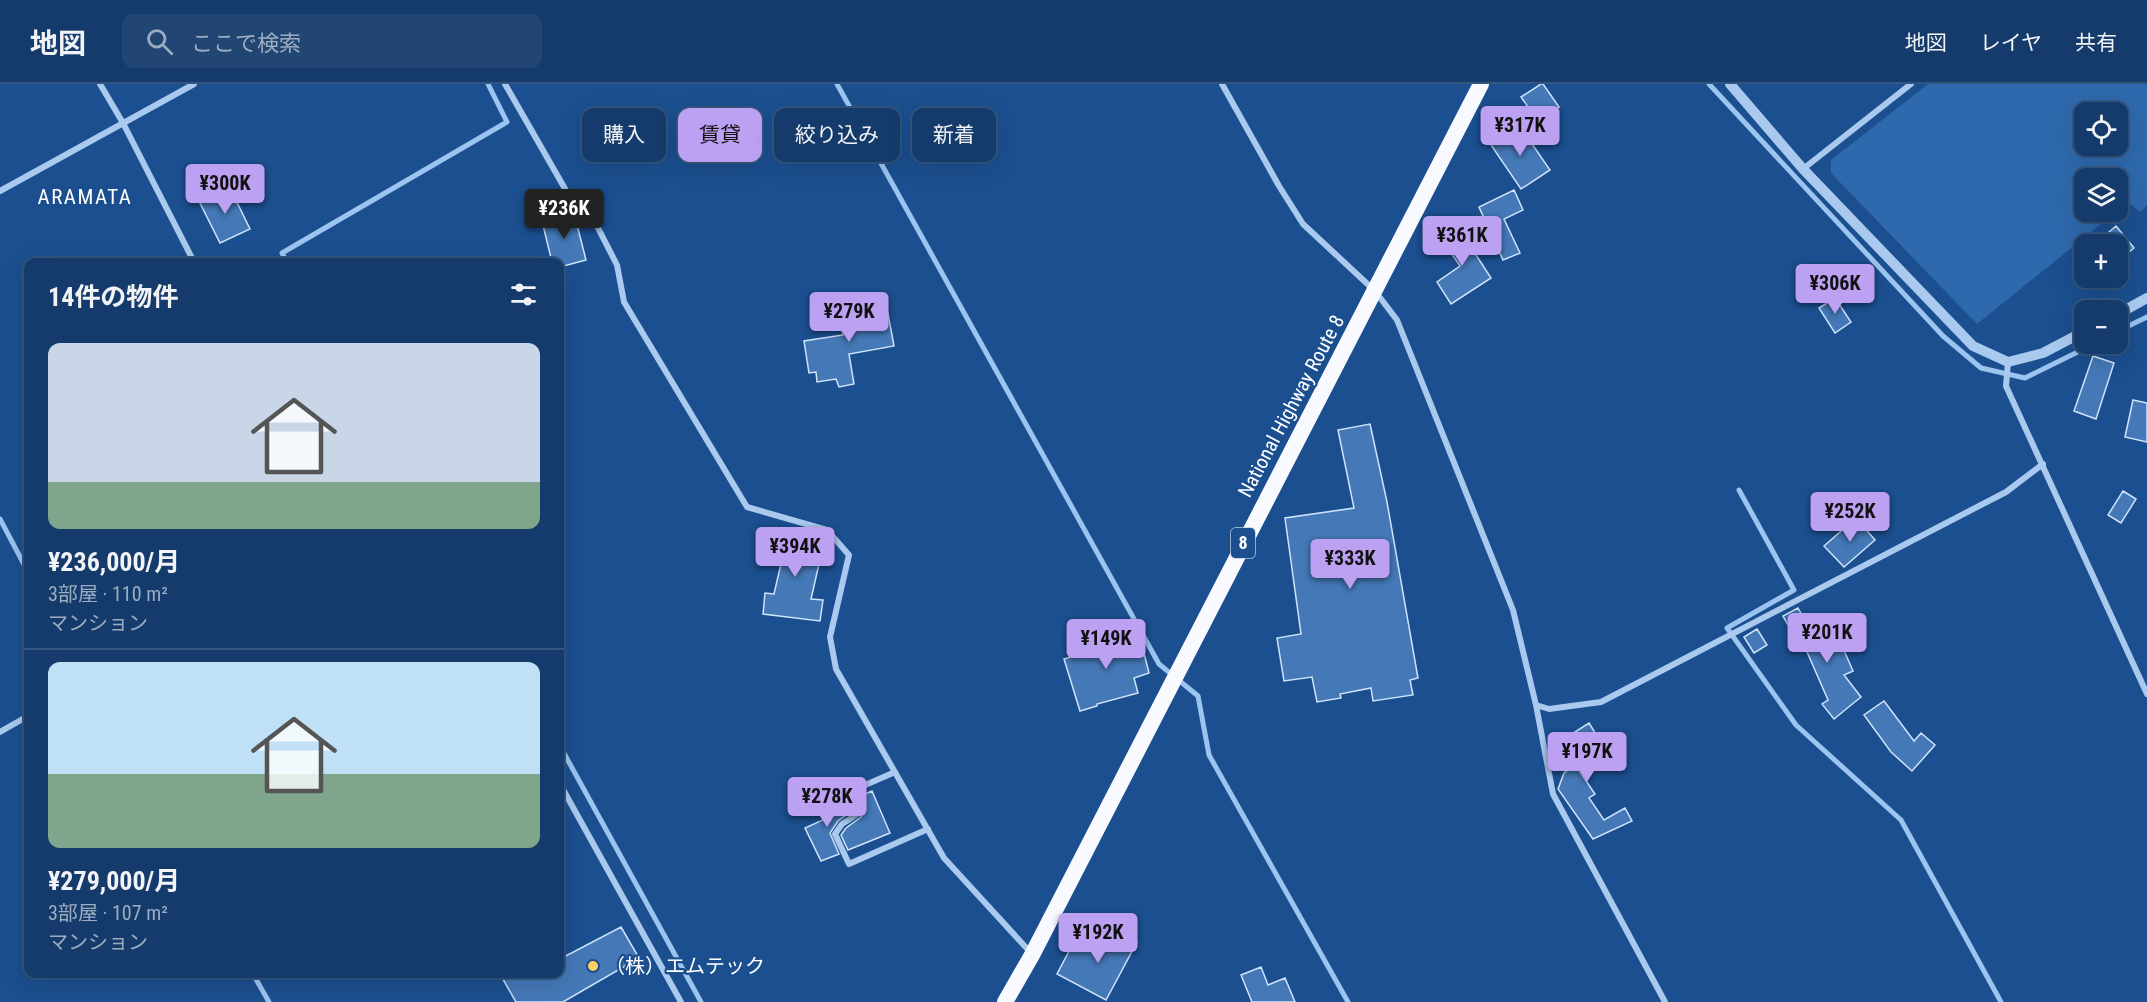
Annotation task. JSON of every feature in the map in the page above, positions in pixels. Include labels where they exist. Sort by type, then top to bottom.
[{"type":"highway","name":"National Highway Route 8","points":[[1008,1000],[1480,84]]},
{"type":"street","points":[[100,84],[123,123],[192,258]]},
{"type":"street","points":[[0,191],[194,84]]},
{"type":"street","points":[[505,84],[572,201],[597,226],[617,265],[624,302],[747,507],[827,530],[849,555],[830,637],[836,669],[944,858],[1032,955]]},
{"type":"street","points":[[1222,84],[1303,224],[1375,291],[1397,320],[1513,610],[1536,705],[1553,794],[1665,1002]]},
{"type":"street","points":[[1730,84],[1803,169],[1973,346],[2008,362],[2043,353],[2074,337]]},
{"type":"street","points":[[1803,169],[1911,84]]},
{"type":"street","points":[[2128,308],[2147,298]]},
{"type":"street","points":[[2008,362],[2006,386],[2147,694]]},
{"type":"street","points":[[1536,705],[1549,709],[1601,702],[2006,492],[2043,464]]},
{"type":"street","points":[[0,732],[24,718]]},
{"type":"street","points":[[895,772],[847,794],[856,815],[842,824],[835,834],[849,864],[928,830]]},
{"type":"street","points":[[564,791],[681,1002]]},
{"type":"shaded area","points":[[1928,84],[2147,84],[2147,205],[2140,212],[2128,202],[2128,168],[2074,168],[2074,222],[2104,222],[2089,234],[2074,234],[2074,246],[1977,324],[1831,173],[1831,160]]},
{"type":"building","points":[[1541,84],[1559,107],[1538,121],[1521,97]]},
{"type":"building","points":[[1519,125],[1550,170],[1521,189],[1491,145]]},
{"type":"building","points":[[229,186],[250,229],[220,243],[199,201]]},
{"type":"building","points":[[1514,190],[1523,210],[1504,219],[1520,253],[1503,260],[1479,207]]},
{"type":"building","points":[[574,213],[586,260],[564,266],[564,258],[551,258],[542,221]]},
{"type":"building","points":[[1456,224],[1491,278],[1451,304],[1437,282],[1460,266],[1439,235]]},
{"type":"building","points":[[2116,226],[2123,234],[2107,234]]},
{"type":"building","points":[[2128,241],[2134,248],[2128,253]]},
{"type":"building","points":[[1835,298],[1851,322],[1835,333],[1819,308]]},
{"type":"building","points":[[886,303],[894,346],[849,354],[854,384],[839,387],[836,379],[817,382],[816,372],[809,373],[804,341],[843,335],[838,311]]},
{"type":"building","points":[[2093,356],[2114,363],[2096,419],[2074,411]]},
{"type":"building","points":[[2133,400],[2147,403],[2147,442],[2125,437]]},
{"type":"building","points":[[1370,424],[1387,502],[1418,678],[1410,680],[1413,695],[1373,701],[1371,688],[1340,694],[1341,698],[1317,702],[1312,677],[1284,681],[1277,638],[1301,634],[1285,518],[1354,508],[1338,430]]},
{"type":"building","points":[[2123,491],[2136,499],[2121,523],[2108,515]]},
{"type":"building","points":[[1856,518],[1875,540],[1844,567],[1824,546]]},
{"type":"building","points":[[772,531],[824,542],[811,599],[823,600],[820,621],[763,614],[765,593],[774,594],[783,555],[768,552]]},
{"type":"building","points":[[1798,608],[1815,638],[1835,630],[1853,671],[1844,675],[1861,697],[1834,719],[1822,704],[1828,700],[1797,629],[1792,632],[1783,616]]},
{"type":"building","points":[[1121,621],[1128,653],[1143,649],[1149,673],[1134,678],[1138,693],[1080,711],[1064,659],[1107,647],[1102,626]]},
{"type":"building","points":[[1757,629],[1767,645],[1754,653],[1744,637]]},
{"type":"building","points":[[1884,701],[1914,741],[1921,733],[1935,745],[1912,771],[1891,752],[1864,715]]},
{"type":"building","points":[[1589,723],[1608,754],[1580,772],[1595,794],[1589,798],[1604,820],[1625,808],[1632,821],[1593,839],[1558,789],[1564,773],[1575,765],[1559,742]]},
{"type":"building","points":[[872,791],[890,833],[848,850],[841,835],[846,828],[861,817],[855,798]]},
{"type":"building","points":[[839,795],[843,802],[845,801],[849,813],[838,821],[830,833],[839,854],[821,861],[805,828],[825,819],[818,807]]},
{"type":"building","name":"（株）エムテック","points":[[621,927],[639,958],[563,1002],[516,1002],[502,978],[564,978],[564,957]]},
{"type":"building","points":[[1113,929],[1137,942],[1106,1000],[1057,974],[1076,938],[1100,951]]},
{"type":"building","points":[[1261,967],[1268,985],[1285,978],[1295,1002],[1252,1002],[1241,975]]},
{"type":"waterway","points":[[285,258],[282,253],[507,122],[488,84]]},
{"type":"waterway","points":[[837,84],[1159,664],[1198,696],[1209,755],[1348,1002]]},
{"type":"waterway","points":[[1709,84],[1943,336],[1981,368],[2025,378],[2074,354]]},
{"type":"waterway","points":[[2128,326],[2147,317]]},
{"type":"waterway","points":[[1739,490],[1794,590],[1727,628],[1796,725],[1901,820],[2001,1002]]},
{"type":"waterway","points":[[0,519],[24,564]]},
{"type":"waterway","points":[[564,753],[701,1002]]},
{"type":"waterway","points":[[255,978],[269,1002]]},
{"type":"place","name":"（株）エムテック","points":[[593,966]]},
{"type":"district","name":"ARAMATA","points":[[85,197]]}]
